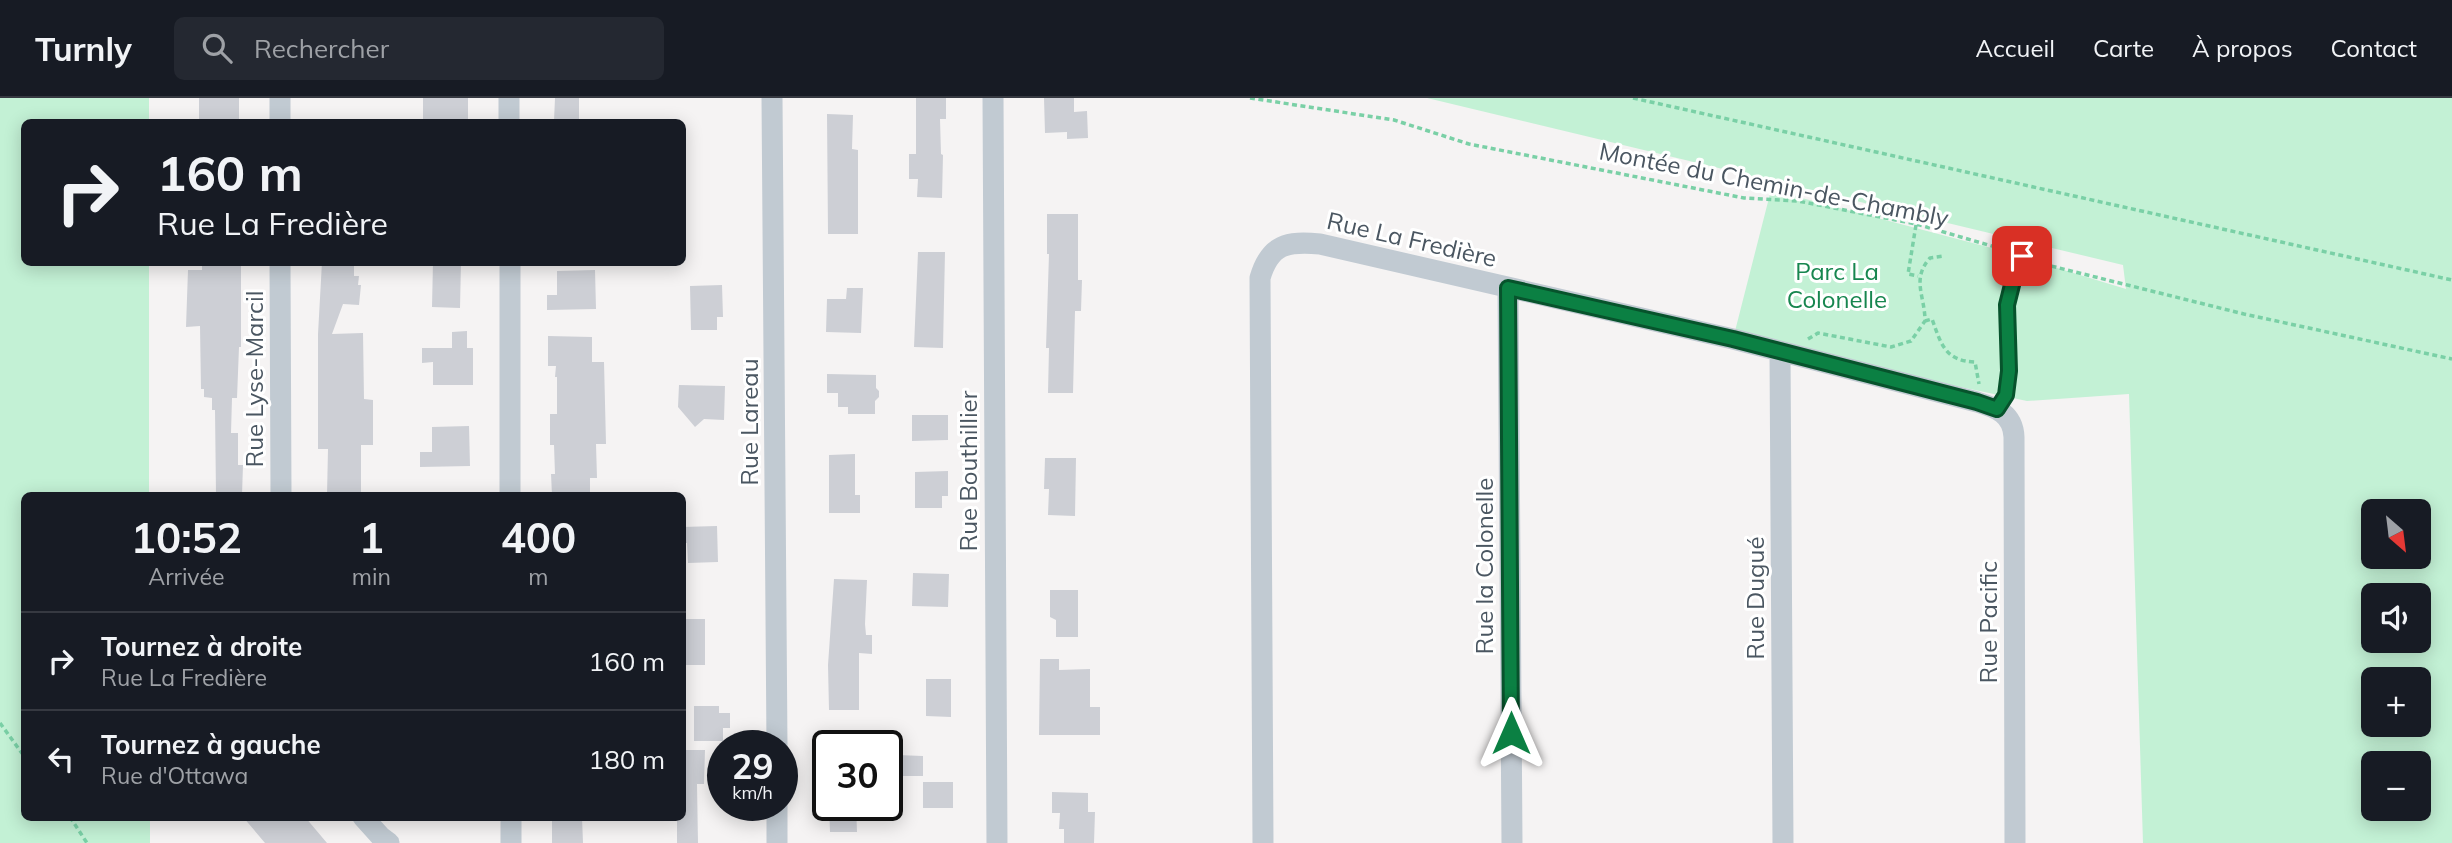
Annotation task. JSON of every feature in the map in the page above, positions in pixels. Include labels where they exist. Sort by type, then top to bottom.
[{"type":"street","points":[[280,98],[280,119]]},
{"type":"street","points":[[509,98],[509,119]]},
{"type":"street","name":"Rue Lareau","points":[[772,98],[777,730]]},
{"type":"street","name":"Rue Bouthillier","points":[[993,98],[997,843]]},
{"type":"street","name":"Rue La Fredière","points":[[1263,843],[1259,278],[1265,260],[1279,247],[1298,242],[1320,244],[1806,358],[1997,409]]},
{"type":"street","name":"Rue Lyse-Marcil","points":[[280,266],[281,492]]},
{"type":"street","points":[[510,266],[510,492]]},
{"type":"street","name":"Rue la Colonelle","points":[[1508,288],[1512,843]]},
{"type":"street","name":"Rue Dugué","points":[[1780,352],[1783,843]]},
{"type":"street","name":"Rue Pacific","points":[[1997,409],[2008,416],[2014,428],[2015,843]]},
{"type":"street","points":[[367,821],[389,843]]},
{"type":"street","points":[[511,821],[511,843]]},
{"type":"street","points":[[777,821],[777,843]]},
{"type":"lane","points":[[1997,409],[2006,395],[2009,371],[2007,305],[2022,256]]},
{"type":"path","name":"Montée du Chemin-de-Chambly","points":[[1250,98],[1394,120],[1469,144],[1732,195],[1798,201],[1916,224],[2034,261],[2218,308],[2452,359]]},
{"type":"path","points":[[1633,98],[2452,280]]},
{"type":"path","points":[[1916,224],[1908,274],[1918,276]]},
{"type":"path","points":[[1925,321],[1918,276],[1930,258],[1944,256]]},
{"type":"path","points":[[1806,358],[1806,342],[1810,336],[1818,333],[1891,347],[1911,341],[1925,321],[1932,319],[1941,343],[1951,356],[1961,361],[1975,362],[1980,389]]},
{"type":"path","points":[[0,723],[21,752]]},
{"type":"path","points":[[73,821],[88,843]]},
{"type":"green space","points":[[0,98],[149,98],[149,119],[21,119],[21,266],[149,266],[149,492],[21,492],[21,821],[150,821],[150,843],[0,843]]},
{"type":"green space","name":"Parc La Colonelle","points":[[1427,98],[2452,98],[2452,843],[2143,843],[2129,394],[2027,401],[1733,339],[1771,190],[2022,256],[2126,289],[2123,265]]},
{"type":"building","points":[[199,98],[239,98],[239,119],[199,119]]},
{"type":"building","points":[[423,98],[468,98],[468,119],[423,119]]},
{"type":"building","points":[[555,98],[579,98],[579,119],[554,119]]},
{"type":"building","points":[[916,98],[946,98],[946,119],[940,119],[942,198],[917,197],[918,179],[909,179],[909,154],[916,154]]},
{"type":"building","points":[[1044,98],[1074,98],[1074,112],[1087,111],[1088,138],[1067,139],[1067,132],[1045,133]]},
{"type":"building","points":[[827,114],[853,115],[852,149],[858,150],[858,234],[828,234]]},
{"type":"building","points":[[1047,214],[1078,214],[1078,280],[1082,280],[1081,311],[1075,311],[1073,393],[1048,393]]},
{"type":"building","points":[[918,252],[945,252],[943,348],[914,347]]},
{"type":"building","points":[[202,266],[241,266],[241,347],[237,398],[232,398],[231,433],[238,433],[238,465],[243,465],[242,492],[216,492],[215,410],[212,410],[212,398],[204,397],[204,389],[201,389],[200,326],[186,327],[188,270],[202,270]]},
{"type":"building","points":[[322,266],[354,266],[354,276],[359,276],[358,285],[361,285],[359,305],[343,304],[332,334],[363,333],[364,399],[373,400],[373,445],[361,445],[361,492],[327,492],[328,449],[318,449],[318,334]]},
{"type":"building","points":[[433,266],[461,266],[460,308],[432,307]]},
{"type":"building","points":[[595,270],[596,309],[547,310],[547,295],[557,295],[557,271]]},
{"type":"building","points":[[722,285],[723,317],[717,317],[717,330],[691,330],[690,286]]},
{"type":"building","points":[[847,288],[863,288],[861,333],[826,332],[827,299],[846,299]]},
{"type":"building","points":[[467,331],[467,348],[473,348],[473,385],[433,385],[433,362],[422,363],[422,348],[452,348],[452,332]]},
{"type":"building","points":[[548,336],[592,337],[592,362],[604,362],[606,444],[596,444],[597,478],[590,478],[590,492],[552,492],[551,474],[555,474],[554,445],[550,445],[550,414],[557,414],[557,377],[556,366],[548,366]]},
{"type":"building","points":[[827,374],[876,375],[879,397],[875,401],[875,414],[848,414],[848,407],[838,407],[838,393],[827,393]]},
{"type":"building","points":[[679,385],[725,386],[724,420],[704,419],[695,427],[678,407]]},
{"type":"building","points":[[912,415],[948,415],[948,440],[912,441]]},
{"type":"building","points":[[469,426],[470,466],[420,467],[420,452],[432,452],[432,427]]},
{"type":"building","points":[[855,454],[855,495],[860,495],[860,513],[829,513],[829,455]]},
{"type":"building","points":[[1045,458],[1076,458],[1075,516],[1048,515],[1049,489],[1044,489]]},
{"type":"building","points":[[948,471],[948,496],[942,496],[942,508],[915,508],[915,472]]},
{"type":"building","points":[[717,526],[718,562],[688,563],[686,527]]},
{"type":"building","points":[[913,573],[949,574],[948,607],[912,606]]},
{"type":"building","points":[[834,579],[867,580],[865,624],[866,635],[872,635],[872,654],[859,653],[859,710],[829,710],[828,665]]},
{"type":"building","points":[[1050,590],[1078,590],[1078,637],[1056,637],[1056,620],[1050,617]]},
{"type":"building","points":[[686,619],[705,619],[705,665],[686,665]]},
{"type":"building","points":[[1040,659],[1059,659],[1059,670],[1090,669],[1090,707],[1100,707],[1100,735],[1039,735]]},
{"type":"building","points":[[926,679],[951,679],[951,717],[926,716]]},
{"type":"building","points":[[694,706],[719,706],[719,713],[730,713],[730,728],[707,730],[707,741],[694,741]]},
{"type":"building","points":[[686,750],[705,750],[704,784],[697,784],[698,843],[677,843],[677,821],[686,821]]},
{"type":"building","points":[[903,755],[923,756],[923,776],[903,776]]},
{"type":"building","points":[[923,782],[953,782],[953,808],[923,808]]},
{"type":"building","points":[[1052,792],[1088,793],[1088,812],[1095,812],[1094,843],[1064,843],[1064,829],[1059,829],[1060,813],[1052,813]]},
{"type":"building","points":[[246,821],[308,821],[327,843],[265,843]]},
{"type":"building","points":[[552,821],[582,821],[583,843],[552,843]]},
{"type":"building","points":[[830,821],[857,821],[857,832],[830,832]]},
{"type":"route","points":[[1511,733],[1508,288],[1733,339],[1997,409],[2006,395],[2009,371],[2007,305],[2022,256]]}]
